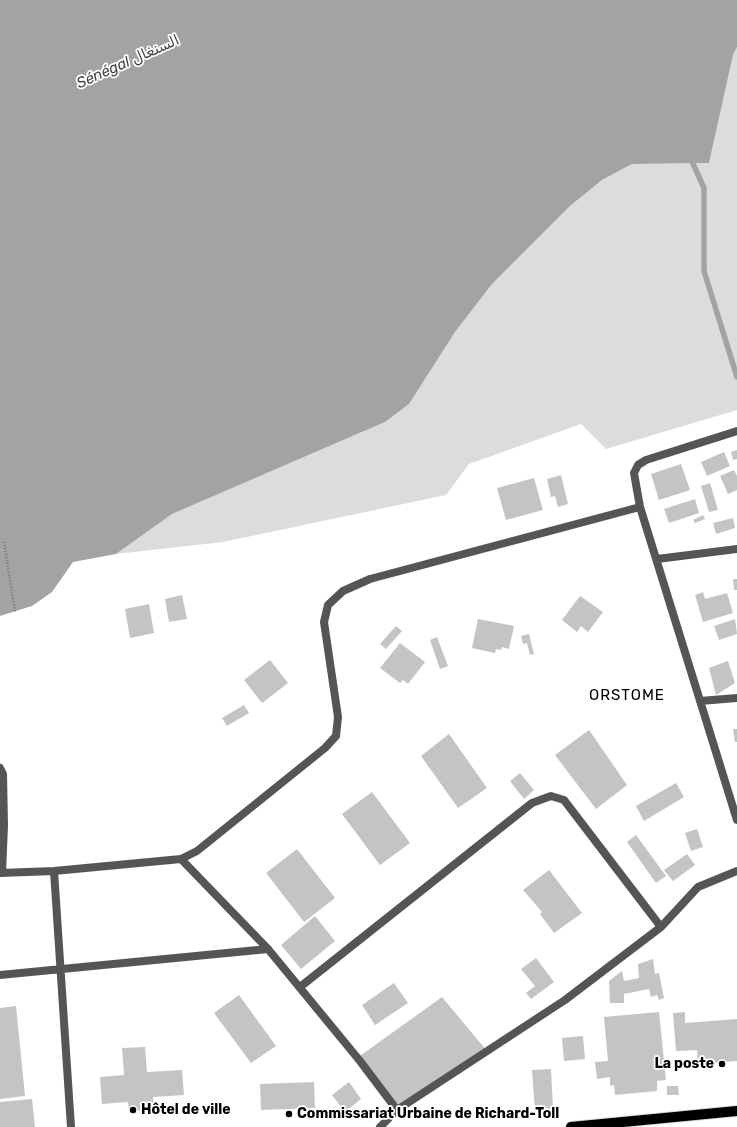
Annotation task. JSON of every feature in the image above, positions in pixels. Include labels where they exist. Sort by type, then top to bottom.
[{"type":"main road","points":[[571,1127],[737,1111]]},
{"type":"street","points":[[737,431],[646,460],[638,465],[634,473],[640,507],[737,820]]},
{"type":"street","points":[[0,768],[3,774],[4,825],[1,873],[54,871],[181,859],[197,851],[325,748],[336,736],[338,717],[324,622],[328,605],[343,591],[370,579],[640,507]]},
{"type":"street","points":[[657,559],[737,549]]},
{"type":"street","points":[[700,702],[737,698]]},
{"type":"street","points":[[300,987],[532,803],[551,796],[564,800],[661,927]]},
{"type":"street","points":[[181,859],[268,949],[300,987],[396,1110]]},
{"type":"street","points":[[54,871],[71,1127]]},
{"type":"street","points":[[380,1127],[396,1110],[565,1000],[661,927],[698,887],[737,872]]},
{"type":"street","points":[[0,975],[60,971],[268,949]]},
{"type":"path","points":[[4,542],[15,612]]},
{"type":"shaded area","points":[[737,47],[737,410],[606,449],[581,424],[469,464],[446,495],[223,542],[116,554],[172,514],[385,422],[409,404],[455,332],[492,284],[570,206],[602,180],[632,164],[709,163],[733,55]]},
{"type":"water","name":"Sénégal السنغال","points":[[0,0],[737,0],[737,47],[733,55],[709,163],[632,164],[602,180],[570,206],[492,284],[455,332],[409,404],[385,422],[172,514],[116,554],[73,562],[52,592],[32,606],[0,616]]},
{"type":"building","points":[[737,450],[737,459],[733,460],[731,452]]},
{"type":"building","points":[[724,452],[730,466],[707,476],[701,462]]},
{"type":"building","points":[[681,464],[690,490],[659,500],[651,474]]},
{"type":"building","points":[[734,470],[737,476],[737,490],[728,494],[720,476]]},
{"type":"building","points":[[561,475],[568,504],[558,507],[555,496],[551,497],[547,479]]},
{"type":"building","points":[[534,478],[543,510],[506,520],[497,488]]},
{"type":"building","points":[[710,483],[718,510],[709,512],[701,486]]},
{"type":"building","points":[[695,499],[699,513],[669,523],[664,509]]},
{"type":"building","points":[[703,515],[705,519],[695,523],[693,520]]},
{"type":"building","points":[[733,518],[735,528],[716,534],[713,523]]},
{"type":"building","points":[[733,579],[737,579],[737,590],[734,590]]},
{"type":"building","points":[[703,592],[705,599],[727,593],[733,613],[703,622],[695,595]]},
{"type":"building","points":[[182,595],[187,619],[169,622],[165,599]]},
{"type":"building","points":[[580,596],[603,612],[588,632],[581,626],[577,632],[562,620]]},
{"type":"building","points":[[149,604],[154,633],[130,638],[125,609]]},
{"type":"building","points":[[478,619],[514,626],[509,649],[502,647],[501,650],[496,649],[495,653],[472,648]]},
{"type":"building","points":[[735,619],[737,634],[719,640],[714,626]]},
{"type":"building","points":[[396,626],[402,631],[386,649],[380,644]]},
{"type":"building","points":[[529,634],[534,654],[530,655],[527,643],[523,644],[521,636]]},
{"type":"building","points":[[437,637],[448,666],[440,669],[430,640]]},
{"type":"building","points":[[400,643],[425,662],[408,684],[403,680],[400,683],[380,668]]},
{"type":"building","points":[[270,660],[288,683],[262,703],[244,680]]},
{"type":"building","points":[[728,661],[735,683],[716,695],[709,668]]},
{"type":"building","points":[[244,705],[249,713],[227,726],[222,718]]},
{"type":"building","points":[[733,729],[737,729],[737,742],[735,742]]},
{"type":"building","points":[[589,730],[627,785],[596,809],[555,755]]},
{"type":"building","points":[[449,734],[487,788],[458,808],[421,756]]},
{"type":"building","points":[[520,773],[534,790],[524,799],[510,781]]},
{"type":"building","points":[[676,783],[684,797],[644,821],[636,806]]},
{"type":"building","points":[[372,792],[410,843],[380,865],[342,814]]},
{"type":"building","points":[[697,829],[703,847],[691,851],[685,833]]},
{"type":"building","points":[[636,835],[666,876],[656,883],[627,842]]},
{"type":"building","points":[[297,849],[335,898],[304,922],[266,873]]},
{"type":"building","points":[[687,854],[695,865],[673,881],[664,870]]},
{"type":"building","points":[[549,870],[582,913],[554,933],[540,914],[542,912],[523,890]]},
{"type":"building","points":[[315,916],[335,941],[301,969],[281,945]]},
{"type":"building","points":[[536,958],[554,982],[531,999],[526,993],[535,986],[521,969]]},
{"type":"building","points":[[653,959],[655,974],[659,973],[664,998],[659,1000],[657,995],[651,997],[649,989],[624,994],[624,1003],[610,1003],[609,981],[622,971],[624,981],[639,978],[638,964]]},
{"type":"building","points":[[394,983],[408,1003],[375,1025],[362,1005]]},
{"type":"building","points":[[239,995],[276,1046],[251,1063],[214,1013]]},
{"type":"building","points":[[442,997],[487,1051],[396,1112],[357,1058]]},
{"type":"building","points":[[16,1006],[25,1096],[0,1099],[0,1008]]},
{"type":"building","points":[[659,1012],[666,1080],[657,1081],[657,1091],[615,1095],[614,1085],[610,1086],[610,1077],[597,1079],[595,1062],[608,1061],[604,1017]]},
{"type":"building","points":[[685,1012],[685,1023],[737,1019],[737,1061],[698,1064],[697,1050],[676,1051],[673,1013]]},
{"type":"building","points":[[583,1036],[585,1059],[564,1061],[562,1038]]},
{"type":"building","points":[[145,1047],[147,1072],[182,1070],[184,1095],[153,1097],[154,1110],[129,1111],[128,1102],[102,1104],[100,1077],[124,1075],[122,1048]]},
{"type":"building","points":[[551,1069],[553,1109],[535,1111],[532,1070]]},
{"type":"building","points":[[314,1082],[315,1108],[261,1110],[260,1084]]},
{"type":"building","points":[[349,1082],[361,1099],[345,1112],[332,1095]]},
{"type":"building","points":[[667,1086],[678,1086],[679,1095],[667,1095]]},
{"type":"building","points":[[32,1099],[35,1127],[0,1127],[0,1102]]},
{"type":"waterway","points":[[690,157],[704,188],[704,271],[737,377]]},
{"type":"place","name":"La poste","points":[[722,1064]]},
{"type":"place","name":"Hôtel de ville","points":[[133,1110]]},
{"type":"place","name":"Commissariat Urbaine de Richard-Toll","points":[[289,1114]]},
{"type":"district","name":"ORSTOME","points":[[627,696]]}]
